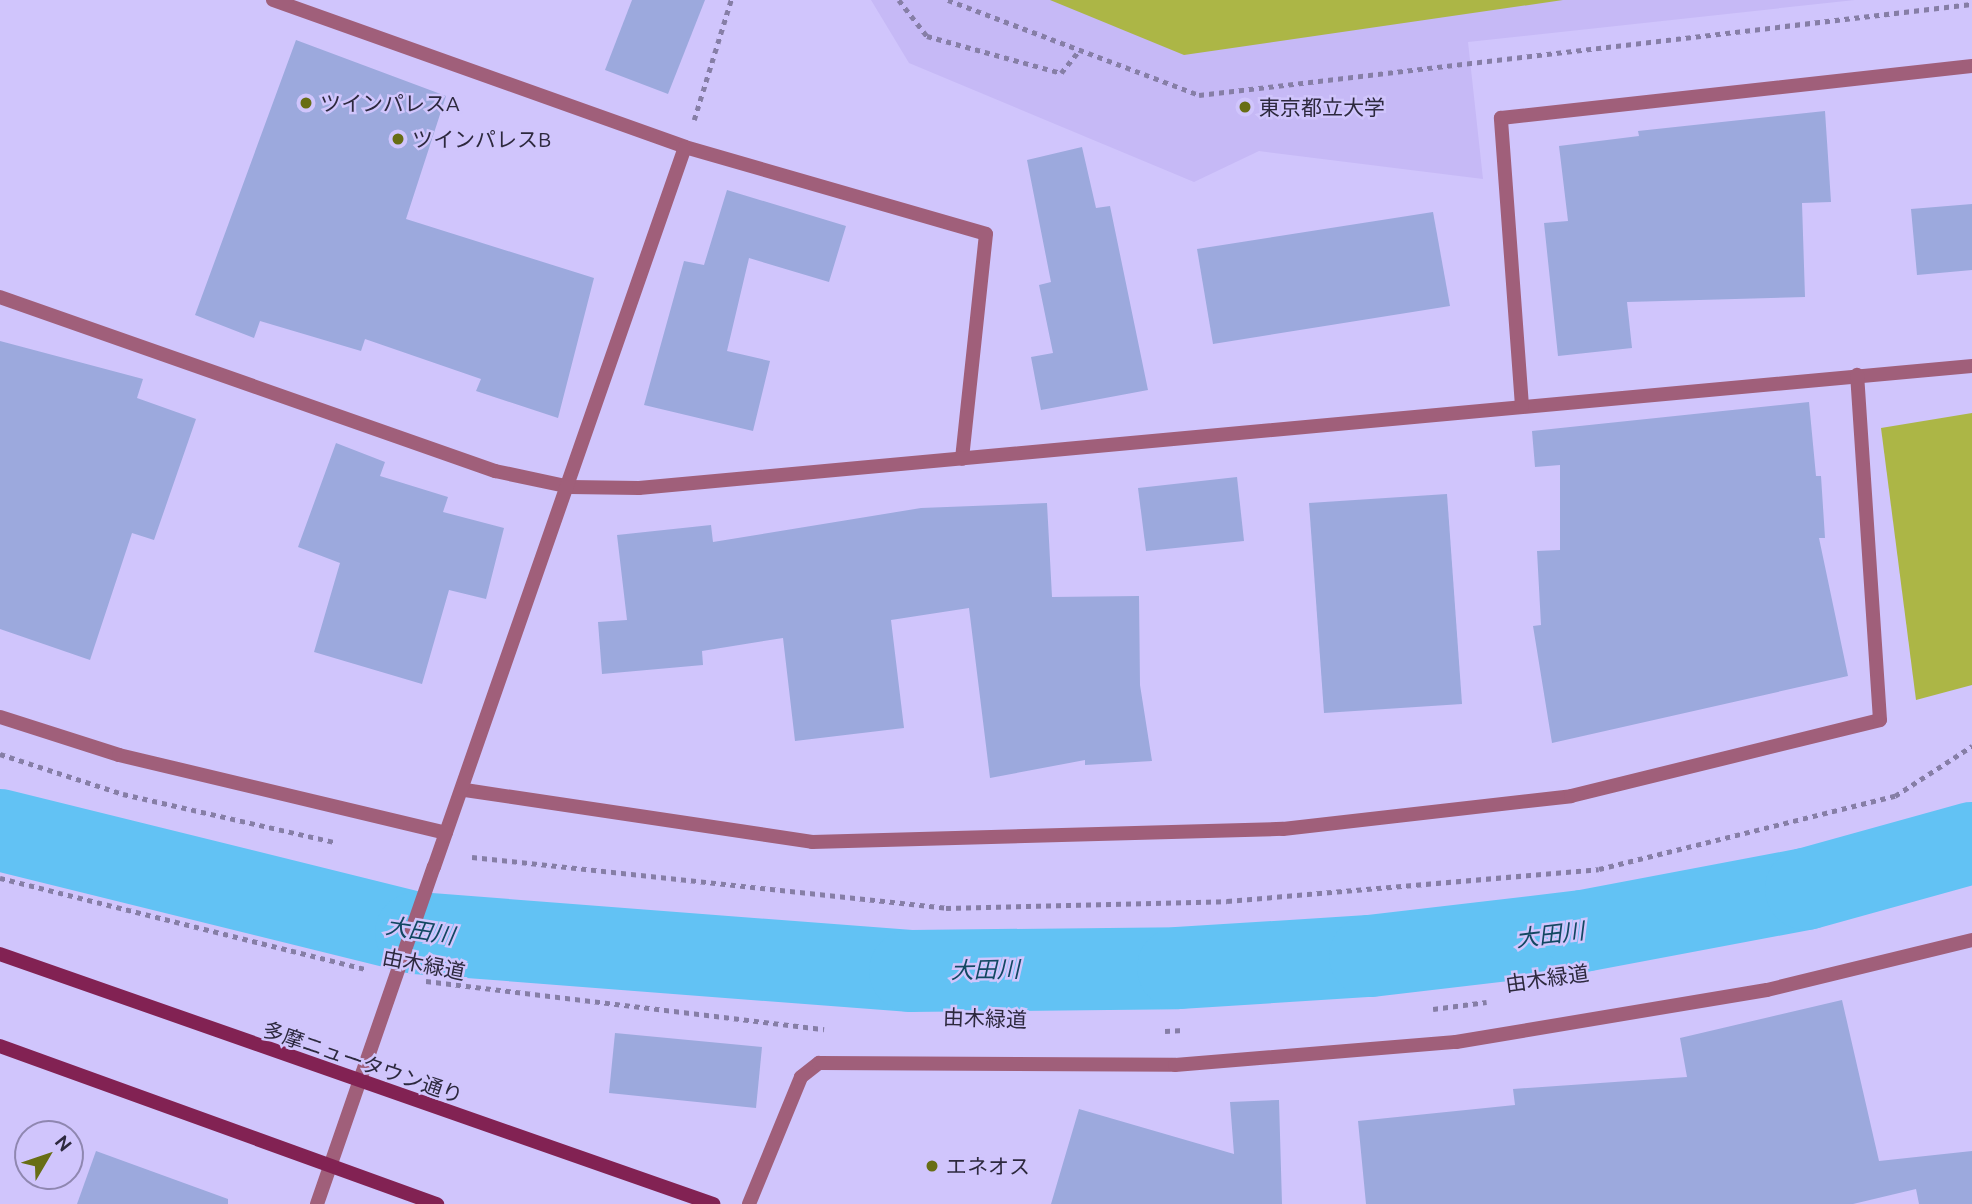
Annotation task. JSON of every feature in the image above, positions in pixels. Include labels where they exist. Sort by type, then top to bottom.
[{"type":"main road","name":"多摩ニュータウン通り","points":[[0,954],[359,1083],[713,1204]]},
{"type":"main road","points":[[0,1046],[437,1204]]},
{"type":"street","points":[[273,0],[685,147],[986,234],[962,459]]},
{"type":"street","points":[[1522,406],[1501,118],[1972,66]]},
{"type":"street","points":[[317,1204],[396,972],[446,833],[465,790],[685,147]]},
{"type":"street","points":[[0,297],[495,471],[570,487],[639,488],[1857,374],[1972,366]]},
{"type":"street","points":[[465,790],[812,842],[1283,829],[1571,796],[1880,720],[1857,374]]},
{"type":"street","points":[[0,718],[119,755],[446,833]]},
{"type":"street","points":[[749,1204],[801,1077],[819,1063],[1175,1065],[1456,1042],[1767,990],[1972,940]]},
{"type":"path","points":[[685,147],[731,0]]},
{"type":"path","points":[[899,0],[927,36],[1061,74],[1079,51]]},
{"type":"path","points":[[948,0],[1199,95],[1972,4]]},
{"type":"path","name":"由木緑道","points":[[0,878],[135,916],[474,990],[830,1029]]},
{"type":"path","name":"由木緑道","points":[[1420,1011],[1503,1000]]},
{"type":"path","points":[[1156,1031],[1198,1029]]},
{"type":"shaded area","name":"東京都立大学","points":[[871,0],[1855,0],[1468,42],[1483,179],[1259,151],[1194,182],[909,63]]},
{"type":"green space","points":[[1050,0],[1563,0],[1184,55]]},
{"type":"green space","points":[[1972,413],[1972,685],[1916,700],[1881,428]]},
{"type":"building","points":[[632,0],[705,0],[668,94],[605,70]]},
{"type":"building","points":[[296,40],[446,96],[406,219],[594,278],[558,418],[476,391],[481,379],[365,339],[361,351],[260,321],[254,338],[195,315]]},
{"type":"building","points":[[1825,111],[1831,202],[1802,203],[1805,297],[1627,302],[1632,348],[1558,356],[1544,223],[1568,221],[1559,146],[1639,136],[1638,131]]},
{"type":"building","points":[[1082,147],[1096,208],[1110,206],[1148,390],[1041,410],[1031,357],[1053,353],[1039,285],[1051,282],[1027,160]]},
{"type":"building","points":[[727,190],[846,226],[829,282],[749,258],[727,351],[770,361],[753,431],[644,405],[684,261],[704,265]]},
{"type":"building","points":[[1972,204],[1972,270],[1917,275],[1911,209]]},
{"type":"building","points":[[1433,212],[1450,306],[1213,344],[1197,249]]},
{"type":"building","points":[[0,341],[143,379],[137,398],[196,419],[154,540],[132,533],[90,660],[0,629]]},
{"type":"building","points":[[1809,402],[1816,476],[1821,476],[1825,538],[1819,538],[1848,676],[1552,743],[1533,626],[1541,625],[1537,551],[1560,550],[1560,465],[1535,467],[1532,431]]},
{"type":"building","points":[[336,443],[385,462],[380,476],[448,497],[443,512],[504,528],[486,599],[449,590],[422,684],[314,652],[340,563],[298,547]]},
{"type":"building","points":[[1237,477],[1244,541],[1146,551],[1138,488]]},
{"type":"building","points":[[1447,494],[1462,704],[1324,713],[1309,503]]},
{"type":"building","points":[[1047,503],[1052,597],[1139,596],[1140,685],[1152,761],[1085,765],[1085,760],[990,778],[969,608],[891,620],[904,728],[795,741],[783,638],[702,651],[703,665],[602,674],[598,622],[627,620],[617,535],[711,525],[713,542],[921,508]]},
{"type":"building","points":[[1842,1000],[1879,1161],[1972,1151],[1972,1204],[1919,1204],[1916,1189],[1853,1204],[1366,1204],[1358,1121],[1515,1105],[1513,1089],[1687,1077],[1680,1038]]},
{"type":"building","points":[[615,1033],[762,1047],[756,1108],[609,1093]]},
{"type":"building","points":[[1279,1100],[1282,1204],[1051,1204],[1079,1109],[1234,1154],[1230,1102]]},
{"type":"building","points":[[96,1151],[228,1199],[228,1204],[77,1204]]},
{"type":"waterway","name":"大田川","points":[[0,830],[416,933],[910,971],[1178,968],[1370,956],[1583,931],[1806,889],[1972,843]]},
{"type":"place","name":"ツインパレスA","points":[[306,103]]},
{"type":"place","name":"東京都立大学","points":[[1245,107]]},
{"type":"place","name":"ツインパレスB","points":[[398,139]]},
{"type":"place","name":"エネオス","points":[[932,1166]]}]
